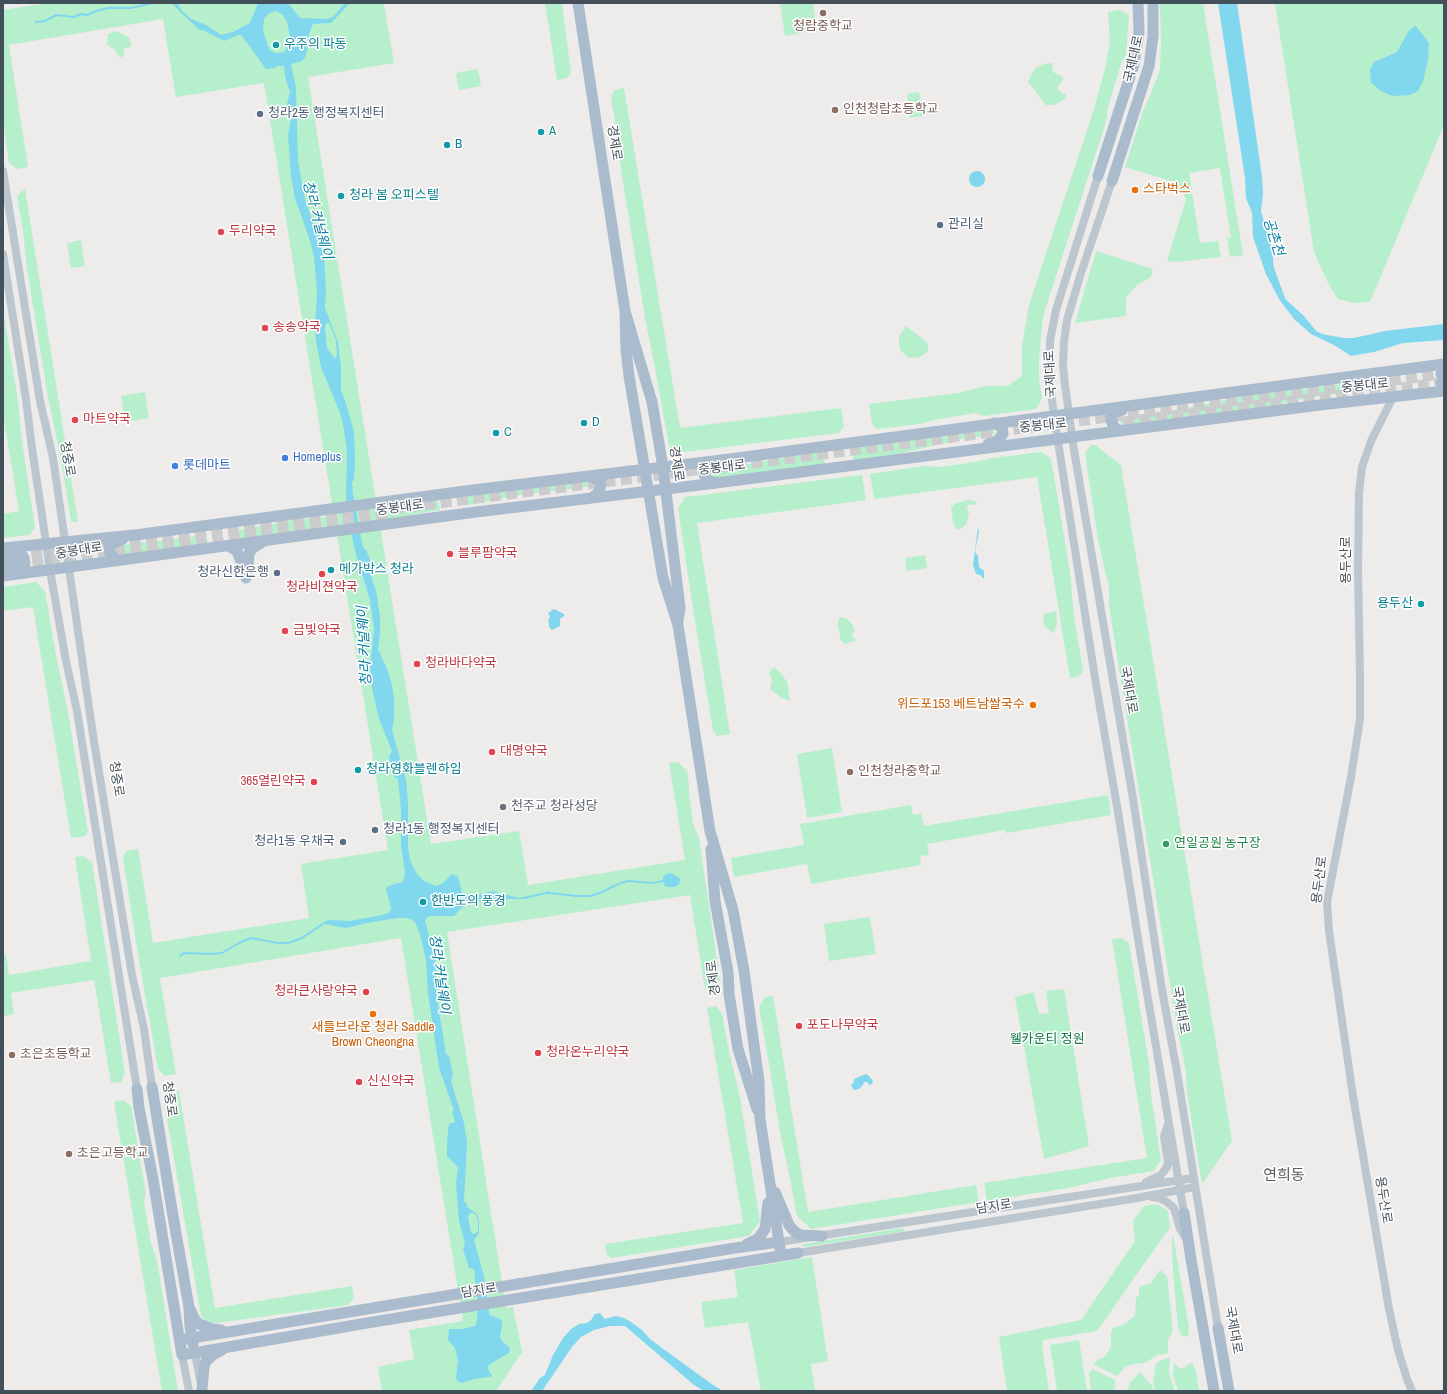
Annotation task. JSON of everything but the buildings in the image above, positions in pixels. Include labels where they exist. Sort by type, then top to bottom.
[{"type":"main road","name":"경제로","points":[[578,3],[625,310],[626,349],[629,376],[662,578],[678,625],[710,831],[716,901],[728,972],[729,994],[738,1049],[760,1119]]},
{"type":"main road","name":"국제대로","points":[[1098,176],[1134,64],[1139,32],[1138,3]]},
{"type":"main road","name":"국제대로","points":[[1112,181],[1149,66],[1153,36],[1153,3]]},
{"type":"main road","name":"경제로","points":[[625,310],[652,402],[663,467],[680,608],[678,625]]},
{"type":"main road","name":"중봉대로","points":[[11,558],[50,570],[593,497],[716,483],[978,448],[1121,432],[1320,405],[1393,397],[1443,378]]},
{"type":"main road","name":"중봉대로","points":[[3,567],[11,558],[46,544],[135,535],[333,510],[1142,405],[1443,378]]},
{"type":"main road","points":[[1121,432],[1112,424],[1111,415],[1116,412],[1142,405]]},
{"type":"main road","points":[[978,448],[997,441],[1002,436],[1002,427],[994,424]]},
{"type":"main road","points":[[716,483],[707,480],[704,473],[709,465],[722,460]]},
{"type":"main road","points":[[589,476],[600,481],[601,485],[598,493],[593,497]]},
{"type":"main road","points":[[116,560],[110,553],[109,548],[112,544],[135,535]]},
{"type":"main road","points":[[228,546],[237,551],[246,578],[248,555],[250,550],[264,542]]},
{"type":"main road","name":"중봉대로","points":[[3,576],[11,558]]},
{"type":"main road","name":"경제로","points":[[710,831],[733,910],[744,971],[759,1082],[760,1119],[781,1255]]},
{"type":"main road","name":"청중로","points":[[152,1087],[189,1307],[195,1353]]},
{"type":"main road","points":[[137,1090],[140,1115],[153,1179],[182,1355]]},
{"type":"main road","points":[[768,1176],[789,1225],[793,1230],[800,1235],[822,1236]]},
{"type":"main road","points":[[735,1248],[755,1241],[760,1237],[765,1229],[768,1211],[768,1176]]},
{"type":"main road","name":"국제대로","points":[[1184,1213],[1214,1391]]},
{"type":"main road","points":[[180,1340],[779,1242]]},
{"type":"main road","name":"담지로","points":[[182,1355],[367,1323],[798,1253]]},
{"type":"main road","points":[[189,1307],[195,1320],[199,1324],[212,1329],[229,1332]]},
{"type":"main road","name":"국제대로","points":[[1218,1328],[1229,1389]]},
{"type":"main road","points":[[202,1390],[206,1361],[229,1346]]},
{"type":"street","name":"청중로","points":[[3,171],[40,401],[51,447],[93,735],[110,831],[132,975],[147,1050],[152,1087]]},
{"type":"street","name":"국제대로","points":[[1098,176],[1056,310],[1050,341],[1049,361],[1057,439],[1095,679],[1116,797],[1184,1213]]},
{"type":"street","name":"국제대로","points":[[1112,181],[1067,320],[1063,365],[1068,414],[1133,799],[1160,975],[1218,1328]]},
{"type":"street","points":[[3,254],[26,399],[50,570],[66,661],[77,711],[137,1090]]},
{"type":"street","name":"용두산로","points":[[1393,397],[1371,441],[1362,467],[1359,493],[1358,570],[1360,719],[1351,777],[1327,902],[1329,931],[1353,1096],[1389,1309],[1398,1350],[1412,1391]]},
{"type":"street","points":[[1137,1186],[1161,1175],[1164,1172],[1168,1162],[1164,1136],[1169,1121]]},
{"type":"street","points":[[779,1242],[1193,1178]]},
{"type":"street","points":[[1137,1186],[1151,1187],[1152,1190],[1148,1194],[1138,1198]]},
{"type":"street","name":"담지로","points":[[798,1253],[1138,1198],[1195,1187]]},
{"type":"street","points":[[1138,1198],[1159,1198],[1171,1204],[1177,1214],[1180,1229],[1188,1240]]},
{"type":"street","name":"청중로","points":[[195,1353],[202,1390]]},
{"type":"street","points":[[182,1355],[189,1391]]},
{"type":"green space","points":[[48,3],[384,3],[394,63],[308,77],[431,844],[519,831],[528,885],[685,860],[669,763],[678,762],[687,771],[693,823],[699,838],[720,980],[714,988],[705,989],[690,895],[447,932],[506,1308],[513,1307],[522,1352],[496,1391],[382,1391],[378,1367],[414,1359],[409,1330],[463,1321],[401,938],[160,978],[176,1074],[165,1076],[158,1069],[123,857],[126,851],[138,849],[153,943],[309,918],[301,864],[388,850],[264,83],[176,97],[163,19],[9,45],[28,167],[17,169],[9,163],[3,122],[3,10]]},
{"type":"green space","points":[[545,3],[562,3],[571,73],[567,78],[557,80]]},
{"type":"green space","points":[[780,3],[813,3],[817,30],[785,36]]},
{"type":"green space","points":[[1160,3],[1203,3],[1243,255],[1231,257],[1229,254],[1227,237],[1231,238],[1220,168],[1189,173],[1200,243],[1218,241],[1221,257],[1175,262],[1167,261],[1186,199],[1178,183],[1125,167],[1143,111],[1160,69]]},
{"type":"green space","points":[[1275,3],[1444,3],[1444,125],[1370,302],[1353,303],[1338,299],[1329,285],[1314,252]]},
{"type":"green space","points":[[1119,10],[1129,15],[1126,54],[1121,64],[1108,107],[1106,122],[1043,316],[1039,359],[1039,379],[1042,399],[1036,409],[984,416],[976,413],[933,420],[921,424],[877,429],[872,424],[869,404],[959,393],[985,386],[1008,386],[1022,376],[1022,345],[1029,305],[1094,109],[1105,69],[1110,42],[1108,12]]},
{"type":"green space","points":[[116,31],[127,36],[130,39],[131,44],[131,47],[125,48],[124,55],[120,58],[115,50],[107,45],[108,34]]},
{"type":"green space","points":[[1052,63],[1053,72],[1063,77],[1063,81],[1058,86],[1058,89],[1061,93],[1066,95],[1065,99],[1054,105],[1046,105],[1028,82],[1036,68],[1044,64]]},
{"type":"green space","points":[[478,69],[481,86],[459,90],[456,73]]},
{"type":"green space","points":[[624,88],[680,428],[841,408],[844,426],[839,433],[676,453],[669,446],[646,324],[611,98],[614,90]]},
{"type":"green space","points":[[919,92],[923,116],[910,118],[907,94]]},
{"type":"green space","points":[[25,189],[78,522],[71,522],[62,465],[48,397],[27,269],[17,196]]},
{"type":"green space","points":[[81,240],[85,266],[71,268],[67,243]]},
{"type":"green space","points":[[1096,251],[1153,269],[1151,277],[1137,285],[1126,298],[1126,316],[1075,323]]},
{"type":"green space","points":[[3,309],[18,401],[22,441],[35,528],[29,535],[3,538],[3,514],[19,511],[3,415]]},
{"type":"green space","points":[[906,326],[928,344],[927,352],[920,357],[908,357],[899,347],[899,336]]},
{"type":"green space","points":[[1359,382],[1360,391],[1315,397],[1238,412],[1122,426],[1120,422],[1125,417],[1170,411],[1255,394]]},
{"type":"green space","points":[[145,392],[149,418],[125,422],[121,396]]},
{"type":"green space","points":[[994,429],[995,433],[993,435],[962,439],[885,457],[854,462],[852,447]]},
{"type":"green space","points":[[1091,445],[1095,445],[1121,465],[1232,1141],[1202,1184],[1187,1093],[1186,1072],[1178,1033],[1109,606],[1109,588],[1098,540],[1085,453]]},
{"type":"green space","points":[[823,451],[825,465],[716,479],[713,476],[713,472],[719,469]]},
{"type":"green space","points":[[1041,452],[1051,458],[1070,572],[1074,616],[1083,671],[1078,677],[1070,678],[1037,477],[874,499],[870,474],[923,466],[939,467]]},
{"type":"green space","points":[[862,475],[866,500],[697,523],[730,734],[717,736],[713,731],[678,508],[685,497]]},
{"type":"green space","points":[[592,480],[595,482],[594,486],[514,496],[468,505],[467,496]]},
{"type":"green space","points":[[438,499],[440,510],[382,520],[385,513],[379,509]]},
{"type":"green space","points":[[968,500],[975,501],[977,504],[968,505],[967,508],[969,514],[966,525],[961,529],[956,529],[953,522],[951,507],[956,503]]},
{"type":"green space","points":[[332,516],[330,521],[335,525],[235,541],[233,531],[294,520]]},
{"type":"green space","points":[[206,535],[208,544],[120,555],[116,551],[118,546],[122,545]]},
{"type":"green space","points":[[925,555],[927,568],[907,571],[905,558]]},
{"type":"green space","points":[[36,582],[45,591],[68,712],[88,832],[85,836],[71,838],[33,607],[3,611],[3,587]]},
{"type":"green space","points":[[1056,611],[1057,623],[1054,633],[1045,627],[1043,614]]},
{"type":"green space","points":[[840,617],[847,619],[852,624],[855,630],[852,634],[856,640],[846,644],[841,641],[838,626]]},
{"type":"green space","points":[[774,667],[780,672],[787,682],[790,701],[782,698],[770,689],[772,680],[769,673]]},
{"type":"green space","points":[[832,748],[842,812],[807,818],[797,754]]},
{"type":"green space","points":[[1108,795],[1111,815],[1006,833],[1005,830],[927,844],[929,855],[920,856],[921,865],[811,884],[807,864],[734,877],[731,858],[804,845],[800,824],[911,805],[913,815],[921,813],[924,826]]},
{"type":"green space","points":[[83,856],[92,862],[125,1073],[121,1082],[111,1083],[94,980],[11,993],[14,1014],[3,1016],[3,954],[6,954],[9,975],[91,961],[75,857]]},
{"type":"green space","points":[[870,917],[876,954],[829,961],[824,924]]},
{"type":"green space","points":[[1122,938],[1129,943],[1149,1063],[1151,1095],[1161,1160],[1154,1171],[1110,1178],[1068,1188],[987,1201],[984,1183],[1147,1158],[1112,939]]},
{"type":"green space","name":"웰카운티 정원","points":[[1064,989],[1089,1146],[1044,1159],[1015,997],[1034,992],[1039,1014],[1049,1013],[1046,991]]},
{"type":"green space","points":[[773,996],[808,1212],[976,1185],[979,1202],[811,1229],[797,1216],[780,1132],[759,1007],[765,997]]},
{"type":"green space","points":[[716,1006],[722,1013],[729,1052],[739,1092],[760,1221],[749,1236],[612,1258],[607,1255],[605,1244],[743,1223],[707,1008]]},
{"type":"green space","points":[[179,1091],[215,1308],[352,1286],[354,1298],[348,1305],[209,1324],[201,1316],[164,1101],[171,1092]]},
{"type":"green space","points":[[123,1100],[131,1106],[146,1194],[144,1201],[151,1243],[157,1260],[178,1391],[162,1391],[114,1102]]},
{"type":"green space","points":[[1157,1204],[1168,1211],[1170,1227],[1097,1331],[1043,1340],[1042,1347],[1049,1391],[1007,1391],[999,1337],[1081,1320],[1135,1241],[1133,1221],[1144,1206]]},
{"type":"green space","points":[[903,1228],[905,1231],[902,1232],[804,1247],[802,1246],[804,1244]]},
{"type":"green space","points":[[1173,1235],[1189,1327],[1188,1337],[1181,1335],[1178,1327],[1173,1273]]},
{"type":"green space","points":[[812,1257],[828,1361],[811,1364],[815,1391],[761,1391],[748,1322],[705,1328],[701,1302],[738,1297],[734,1270]]},
{"type":"green space","points":[[1160,1270],[1167,1276],[1173,1331],[1168,1340],[1168,1353],[1158,1355],[1144,1363],[1133,1364],[1125,1367],[1117,1376],[1095,1365],[1094,1363],[1104,1357],[1111,1346],[1111,1333],[1113,1328],[1125,1324],[1135,1316],[1136,1298],[1139,1295],[1139,1289],[1141,1286],[1150,1284]]},
{"type":"green space","points":[[1079,1340],[1087,1391],[1057,1391],[1050,1345]]},
{"type":"green space","points":[[1168,1358],[1170,1359],[1169,1372],[1174,1389],[1172,1391],[1155,1391],[1153,1382],[1156,1364],[1159,1361]]},
{"type":"green space","points":[[1192,1362],[1196,1372],[1199,1391],[1178,1391],[1173,1375],[1174,1363],[1182,1369]]},
{"type":"green space","points":[[1092,1369],[1115,1380],[1115,1391],[1091,1391],[1089,1374]]},
{"type":"green space","points":[[1140,1372],[1152,1386],[1153,1391],[1127,1391],[1130,1383]]},
{"type":"water","points":[[172,3],[177,3],[182,11],[191,19],[206,25],[221,35],[233,32],[250,23],[258,3],[288,3],[300,18],[327,19],[333,17],[345,3],[350,3],[331,23],[313,24],[308,37],[310,40],[305,58],[300,62],[291,64],[296,88],[298,161],[305,200],[324,257],[326,291],[325,308],[338,342],[341,368],[341,390],[354,432],[355,458],[354,480],[352,482],[353,494],[363,548],[366,550],[373,567],[371,575],[377,595],[380,617],[378,649],[392,685],[394,719],[392,730],[406,780],[408,802],[408,848],[410,860],[417,874],[424,881],[436,886],[442,884],[452,874],[457,876],[462,893],[466,896],[492,891],[519,898],[550,891],[550,894],[525,899],[494,899],[469,903],[464,905],[454,916],[429,916],[425,920],[435,960],[437,999],[446,1054],[449,1056],[453,1075],[451,1081],[464,1123],[467,1142],[464,1202],[467,1203],[467,1207],[477,1214],[479,1221],[479,1233],[474,1240],[484,1276],[489,1312],[490,1315],[502,1321],[500,1337],[510,1348],[509,1353],[488,1366],[492,1376],[489,1377],[461,1383],[457,1381],[458,1360],[455,1348],[448,1340],[449,1329],[463,1329],[475,1326],[477,1321],[478,1305],[474,1269],[469,1268],[463,1249],[465,1243],[459,1221],[456,1184],[458,1167],[447,1156],[449,1124],[455,1122],[452,1112],[454,1110],[439,1068],[428,993],[426,960],[420,934],[415,922],[411,919],[405,918],[367,923],[346,928],[325,924],[324,922],[329,920],[350,921],[387,914],[391,907],[386,890],[387,887],[403,882],[405,873],[401,846],[401,809],[398,779],[393,776],[389,757],[392,751],[379,719],[372,688],[370,667],[374,629],[370,600],[355,551],[348,517],[346,496],[347,452],[344,429],[340,413],[321,367],[315,327],[317,292],[314,256],[295,198],[291,176],[288,135],[291,119],[286,108],[290,92],[285,77],[284,66],[266,69],[242,36],[239,35],[224,41],[203,30],[200,30]],"holes":[[[276,11],[283,15],[287,22],[290,36],[284,52],[279,53],[271,51],[263,30],[264,19],[268,14]],[[326,323],[329,323],[336,340],[337,356],[335,359],[327,348]],[[472,1212],[476,1215],[478,1222],[478,1231],[473,1234],[471,1232],[468,1217]]]},
{"type":"water","points":[[1218,3],[1237,3],[1262,177],[1263,193],[1261,211],[1272,249],[1274,270],[1282,296],[1304,316],[1316,331],[1322,334],[1344,338],[1354,338],[1385,331],[1444,324],[1444,340],[1403,343],[1374,352],[1351,356],[1334,345],[1311,334],[1294,319],[1279,299],[1266,274],[1253,237],[1252,213],[1246,198],[1245,178]]},
{"type":"water","points":[[1415,25],[1429,43],[1428,60],[1423,81],[1418,91],[1410,95],[1392,96],[1381,91],[1371,83],[1370,70],[1374,62],[1397,52],[1408,32]]},
{"type":"water","points":[[974,171],[980,171],[985,176],[983,185],[980,187],[974,187],[969,182],[969,176]]},
{"type":"water","points":[[978,527],[979,531],[975,552],[978,556],[979,567],[984,571],[984,579],[980,575],[976,574],[973,565]]},
{"type":"water","points":[[554,609],[564,614],[564,616],[560,619],[560,626],[552,630],[549,627],[548,621],[550,617],[548,613]]},
{"type":"water","points":[[671,873],[681,879],[679,884],[675,887],[665,886],[663,882],[663,877],[666,874]]},
{"type":"water","points":[[866,1074],[873,1081],[872,1084],[870,1085],[867,1082],[864,1082],[859,1089],[854,1090],[851,1085],[854,1082],[854,1079]]},
{"type":"water","points":[[600,1313],[605,1319],[616,1316],[631,1322],[662,1348],[723,1391],[704,1391],[694,1385],[625,1326],[610,1326],[594,1330],[581,1337],[572,1347],[542,1391],[531,1391],[540,1378],[545,1375],[553,1355],[563,1338],[571,1329],[579,1324],[587,1323],[595,1314]]},
{"type":"waterway","points":[[36,22],[45,21],[56,15],[74,17],[81,14],[87,15],[108,8],[131,8],[153,3]]},
{"type":"waterway","name":"공촌천","points":[[1273,268],[1284,298]]},
{"type":"waterway","points":[[550,893],[591,896],[628,881],[653,883],[663,881]]},
{"type":"waterway","points":[[180,956],[184,953],[222,953],[251,938],[278,943],[288,943],[302,938],[324,923]]},
{"type":"tunnel","points":[[15,557],[1441,374]]},
{"type":"tunnel","points":[[1107,424],[1441,383]]},
{"type":"tunnel","points":[[16,565],[393,516]]},
{"type":"place","name":"청람중학교","points":[[823,13]]},
{"type":"place","name":"우주의 파동","points":[[276,45]]},
{"type":"place","name":"인천청람초등학교","points":[[835,110]]},
{"type":"place","name":"청라2동 행정복지센터","points":[[260,114]]},
{"type":"place","name":"A","points":[[541,132]]},
{"type":"place","name":"B","points":[[447,145]]},
{"type":"place","name":"스타벅스","points":[[1135,190]]},
{"type":"place","name":"청라 봄 오피스텔","points":[[341,196]]},
{"type":"place","name":"관리실","points":[[940,225]]},
{"type":"place","name":"두리약국","points":[[221,232]]},
{"type":"place","name":"송송약국","points":[[265,328]]},
{"type":"place","name":"마트약국","points":[[75,420]]},
{"type":"place","name":"D","points":[[584,423]]},
{"type":"place","name":"C","points":[[496,433]]},
{"type":"place","name":"Homeplus","points":[[285,458]]},
{"type":"place","name":"롯데마트","points":[[175,466]]},
{"type":"place","name":"블루팜약국","points":[[450,554]]},
{"type":"place","name":"메가박스 청라","points":[[331,570]]},
{"type":"place","name":"청라신한은행","points":[[277,573]]},
{"type":"place","name":"청라비젼약국","points":[[322,574]]},
{"type":"place","name":"용두산","points":[[1421,604]]},
{"type":"place","name":"금빛약국","points":[[285,631]]},
{"type":"place","name":"청라바다약국","points":[[417,664]]},
{"type":"place","name":"위드포153 베트남쌀국수","points":[[1033,705]]},
{"type":"place","name":"대명약국","points":[[492,752]]},
{"type":"place","name":"청라영화블렌하임","points":[[358,770]]},
{"type":"place","name":"인천청라중학교","points":[[850,772]]},
{"type":"place","name":"365열린약국","points":[[314,782]]},
{"type":"place","name":"천주교 청라성당","points":[[503,807]]},
{"type":"place","name":"청라1동 행정복지센터","points":[[375,830]]},
{"type":"place","name":"청라1동 우채국","points":[[343,842]]},
{"type":"place","name":"연일공원 농구장","points":[[1166,844]]},
{"type":"place","name":"한반도의 풍경","points":[[423,902]]},
{"type":"place","name":"청라큰사랑약국","points":[[366,992]]},
{"type":"place","name":"새들브라운 청라 Saddle Brown Cheongna","points":[[373,1014]]},
{"type":"place","name":"포도나무약국","points":[[799,1026]]},
{"type":"place","name":"청라온누리약국","points":[[538,1053]]},
{"type":"place","name":"초은초등학교","points":[[12,1055]]},
{"type":"place","name":"신신약국","points":[[359,1082]]},
{"type":"place","name":"초은고등학교","points":[[69,1154]]},
{"type":"district","name":"연희동","points":[[1284,1176]]},
{"type":"water label","name":"청라 커널웨이","points":[[317,220]]},
{"type":"water label","name":"청라 커널웨이","points":[[365,646]]},
{"type":"water label","name":"청라 커널웨이","points":[[439,974]]}]
